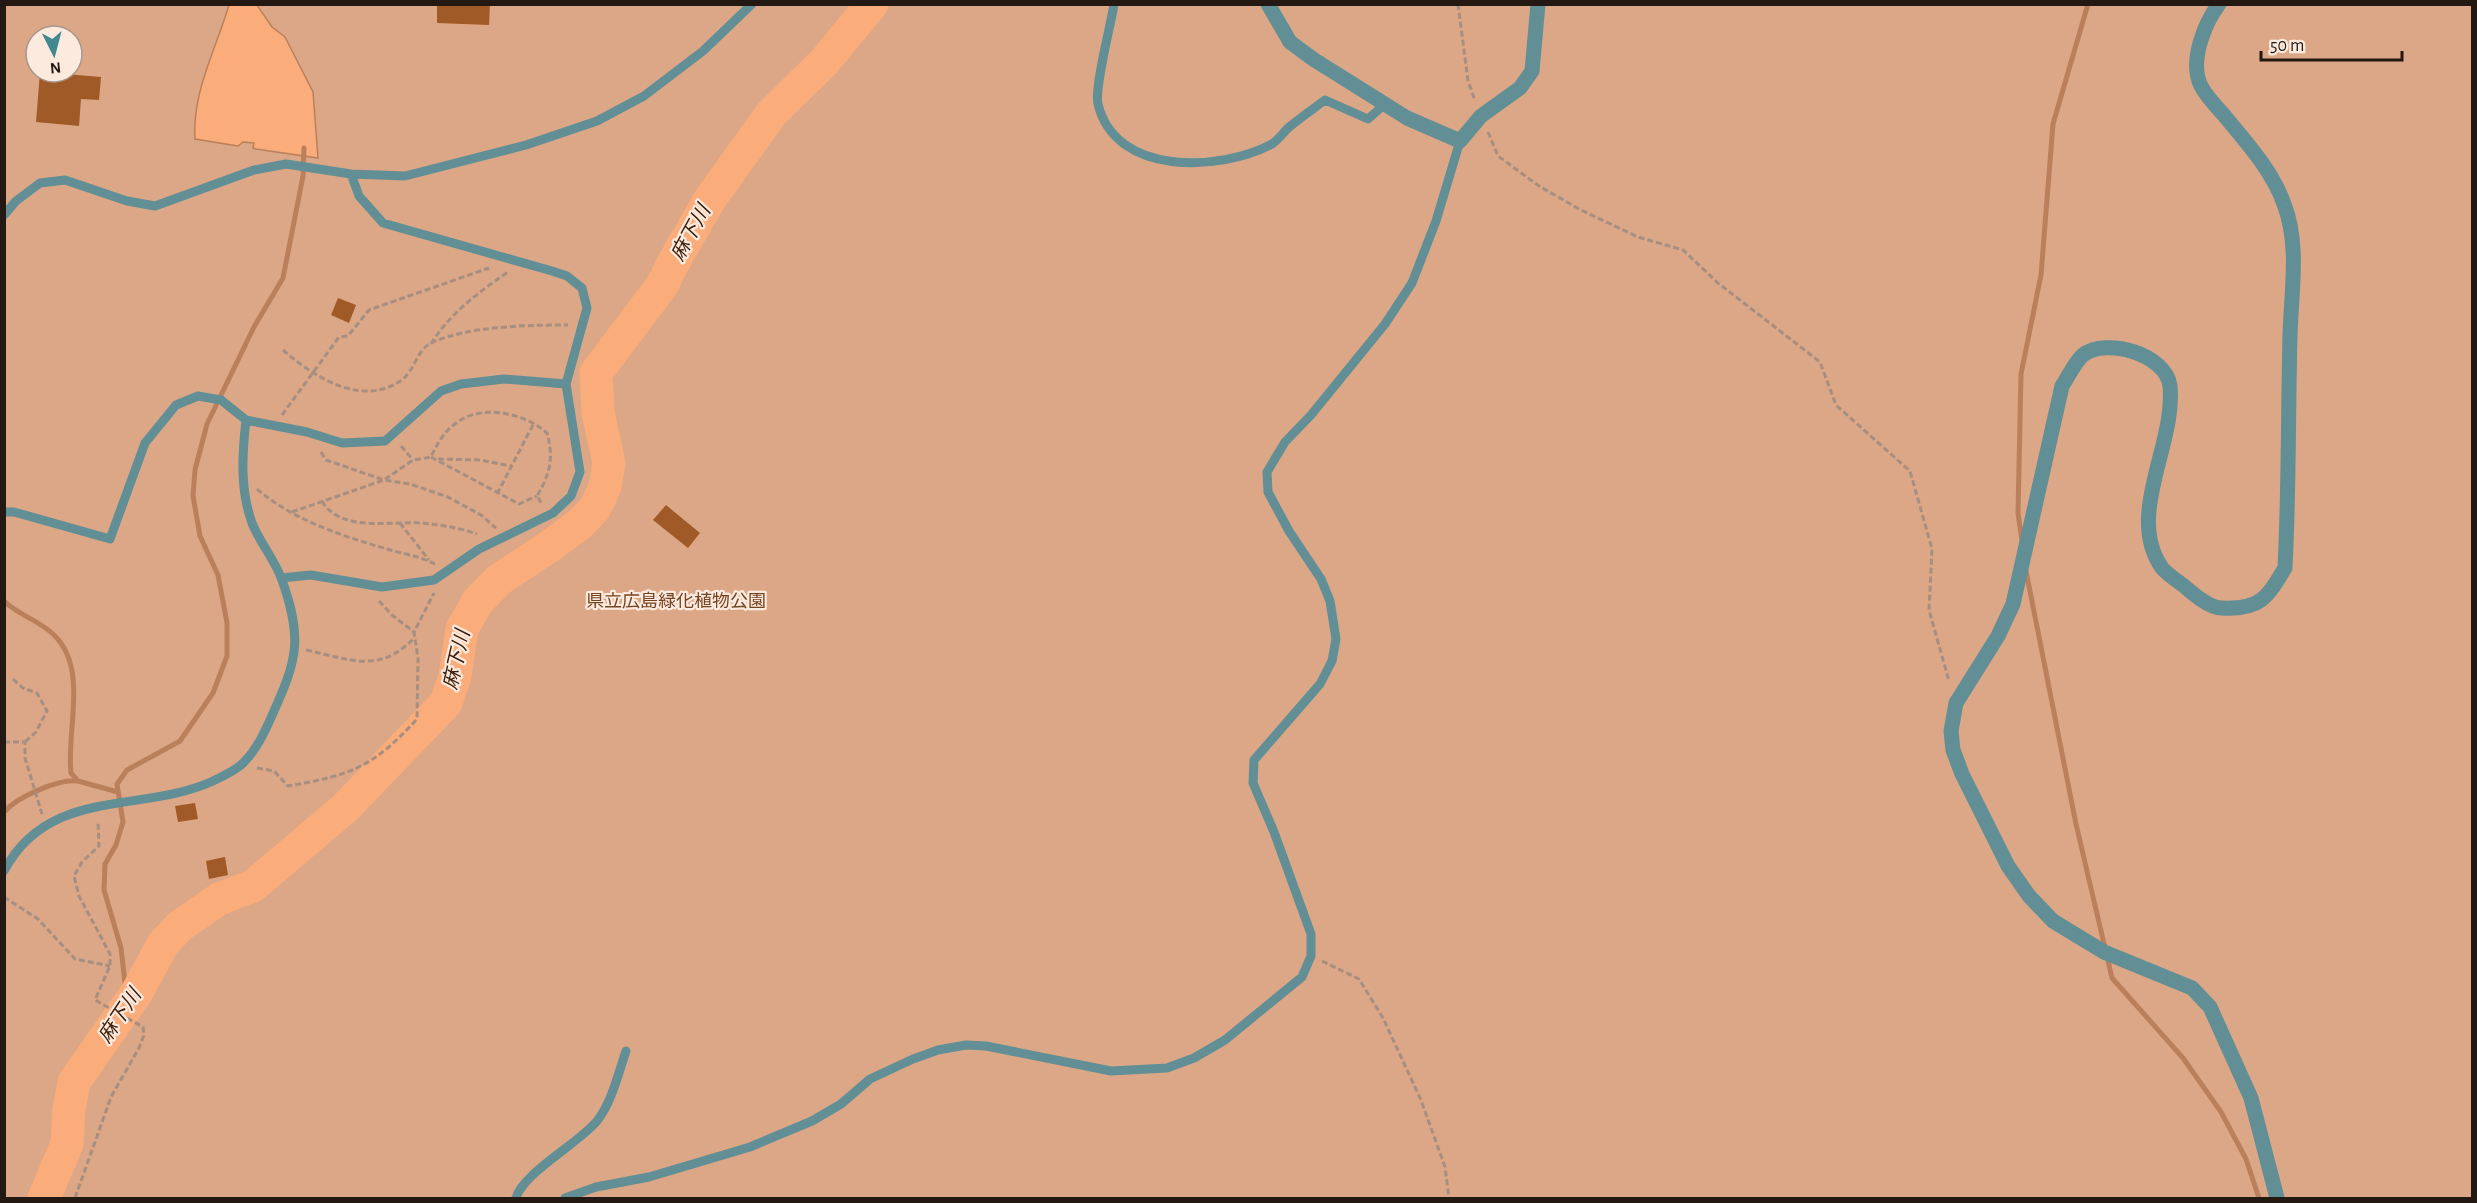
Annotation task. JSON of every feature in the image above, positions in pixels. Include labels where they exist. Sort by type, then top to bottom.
[{"type":"street","points":[[1268,4],[1290,42],[1407,118],[1460,141],[1481,116],[1520,88],[1532,71],[1538,4]]},
{"type":"street","points":[[2219,4],[2212,13],[2197,60],[2200,85],[2258,158],[2279,190],[2286,208],[2290,241],[2294,285],[2290,334],[2285,568],[2268,596],[2248,607],[2218,608],[2191,592],[2162,568],[2149,538],[2148,515],[2170,419],[2170,383],[2160,368],[2137,351],[2107,347],[2083,355],[2062,386],[2013,604],[1998,636],[1956,703],[1951,731],[1953,750],[2008,866],[2029,896],[2053,921],[2104,952],[2165,975],[2192,988],[2210,1007],[2251,1098],[2277,1198]]},
{"type":"lane","points":[[4,215],[16,201],[40,183],[65,180],[127,201],[155,206],[254,170],[286,164],[351,174],[405,176],[526,145],[597,121],[644,96],[703,51],[752,4]]},
{"type":"lane","points":[[1114,4],[1097,102],[1106,125],[1125,145],[1151,158],[1190,162],[1238,158],[1273,143],[1325,100],[1368,119],[1385,104]]},
{"type":"lane","points":[[565,1198],[596,1187],[649,1177],[782,1135],[841,1104],[870,1079],[938,1050],[966,1045],[986,1046],[1111,1071],[1167,1068],[1194,1058],[1225,1040],[1270,1006],[1302,977],[1311,956],[1311,934],[1253,783],[1254,760],[1320,684],[1332,661],[1336,639],[1330,601],[1321,579],[1289,531],[1268,492],[1267,472],[1285,442],[1311,415],[1385,324],[1412,283],[1436,221],[1460,141]]},
{"type":"lane","points":[[281,578],[311,575],[370,587],[434,580],[492,542],[553,513],[571,496],[580,472],[566,384],[587,308],[582,288],[567,276],[383,223],[374,216],[359,196],[351,174]]},
{"type":"lane","points":[[4,512],[14,512],[110,539],[145,442],[176,405],[198,396],[221,400],[246,420],[307,432],[342,443],[385,441],[441,391],[461,384],[504,380],[566,384]]},
{"type":"lane","points":[[4,871],[15,850],[46,824],[75,811],[199,788],[244,764],[268,725],[292,673],[296,648],[291,612],[281,578],[253,524],[241,459],[246,420]]},
{"type":"lane","points":[[516,1198],[535,1173],[597,1120],[612,1092],[626,1052]]},
{"type":"path","points":[[1458,4],[1468,81],[1498,156],[1539,186],[1579,209],[1638,237],[1683,250],[1718,283],[1820,362],[1836,405],[1910,471],[1932,549],[1929,610],[1956,703]]},
{"type":"path","points":[[283,350],[313,373],[335,385],[356,391],[392,385],[405,378],[422,351],[444,325],[471,299],[519,262]]},
{"type":"path","points":[[284,412],[339,337],[348,336],[369,310],[519,262]]},
{"type":"path","points":[[430,344],[474,332],[582,326]]},
{"type":"path","points":[[291,512],[384,480],[413,460],[431,457],[519,504],[537,496],[549,476],[551,459],[547,433],[534,423],[509,414],[490,413],[462,419],[438,441],[431,457]]},
{"type":"path","points":[[497,494],[534,423]]},
{"type":"path","points":[[307,432],[326,460],[384,480],[410,484],[464,504],[493,524],[502,537]]},
{"type":"path","points":[[391,436],[413,460]]},
{"type":"path","points":[[436,459],[480,460],[511,466]]},
{"type":"path","points":[[243,476],[267,497],[291,512],[344,536],[430,561],[447,572],[414,632],[418,658],[417,719],[387,750],[373,761],[327,780],[288,786],[274,771],[244,764]]},
{"type":"path","points":[[537,496],[553,513]]},
{"type":"path","points":[[322,501],[334,513],[345,519],[448,526],[479,535],[492,542]]},
{"type":"path","points":[[400,523],[430,561]]},
{"type":"path","points":[[370,587],[392,615],[414,632]]},
{"type":"path","points":[[296,648],[345,661],[368,660],[387,657],[408,645],[415,637]]},
{"type":"path","points":[[4,742],[26,742],[36,732],[47,711],[38,693],[23,688],[13,679]]},
{"type":"path","points":[[26,742],[27,768],[46,824]]},
{"type":"path","points":[[75,1198],[111,1097],[122,1082],[144,1035],[143,1027],[95,1000],[110,966],[110,954],[79,896],[74,876],[82,862],[99,846],[97,806]]},
{"type":"path","points":[[4,897],[38,919],[60,946],[75,959],[110,966]]},
{"type":"path","points":[[1311,956],[1359,979],[1383,1018],[1421,1100],[1445,1167],[1449,1198]]},
{"type":"green space","name":"県立広島緑化植物公園","points":[[5,5],[2472,5],[2472,1198],[5,1198]]},
{"type":"shaded area","points":[[229,5],[257,5],[272,27],[285,37],[313,92],[318,158],[256,149],[253,148],[254,143],[243,142],[238,146],[195,139],[197,104],[201,88]]},
{"type":"building","points":[[437,4],[490,4],[489,25],[437,23]]},
{"type":"building","points":[[84,76],[101,77],[99,100],[81,99],[79,126],[36,122],[39,84],[84,84]]},
{"type":"building","points":[[338,298],[356,305],[349,323],[331,315]]},
{"type":"building","points":[[666,505],[700,533],[688,548],[653,520]]},
{"type":"building","points":[[195,803],[198,819],[178,822],[175,806]]},
{"type":"building","points":[[225,857],[228,875],[209,879],[206,861]]},
{"type":"waterway","name":"麻下川","points":[[44,1198],[67,1144],[69,1109],[74,1082],[137,992],[163,944],[180,926],[219,899],[253,886],[345,808],[446,703],[455,676],[462,629],[478,601],[500,579],[581,523],[595,508],[605,487],[609,463],[598,412],[596,373],[663,284],[710,199],[772,113],[825,61],[872,4]]},
{"type":"waterway","points":[[2022,541],[2018,513],[2021,374],[2041,275],[2053,124],[2088,4]]},
{"type":"waterway","points":[[115,1024],[125,983],[121,948],[104,890],[105,864],[116,845],[123,822],[117,784],[127,770],[180,741],[213,693],[227,656],[227,623],[218,575],[200,536],[193,496],[195,470],[207,424],[254,327],[283,278],[303,176],[304,148]]},
{"type":"waterway","points":[[2026,571],[2076,824],[2112,978],[2183,1058],[2221,1112],[2246,1159],[2259,1198]]},
{"type":"waterway","points":[[4,601],[48,630],[65,649],[71,665],[74,701],[71,773],[78,781],[118,792]]},
{"type":"waterway","points":[[4,812],[38,790],[59,783],[77,781]]}]
